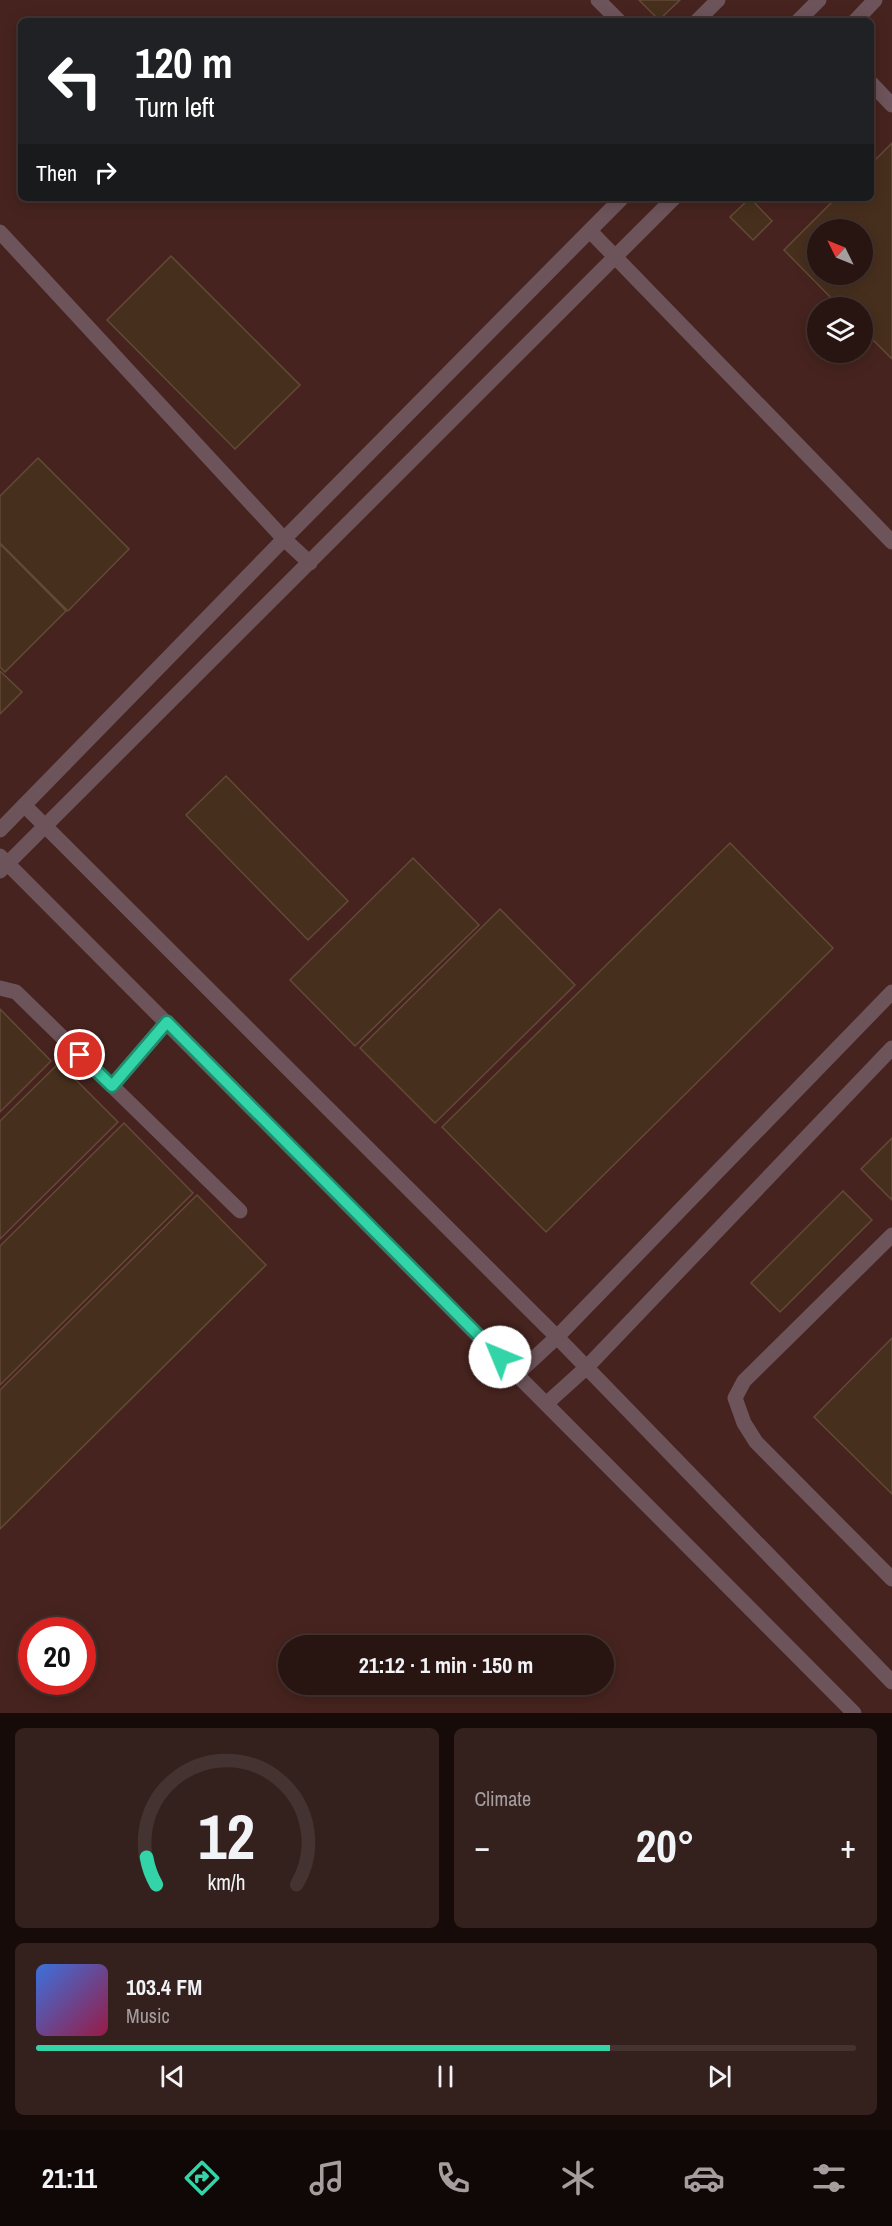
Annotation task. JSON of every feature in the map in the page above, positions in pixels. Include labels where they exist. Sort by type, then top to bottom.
[{"type":"lane","points":[[598,0],[616,18]]},
{"type":"lane","points":[[700,18],[718,0]]},
{"type":"lane","points":[[801,18],[819,0]]},
{"type":"lane","points":[[858,18],[875,0]]},
{"type":"lane","points":[[874,86],[892,105]]},
{"type":"lane","points":[[0,830],[619,201]]},
{"type":"lane","points":[[671,201],[45,827],[3,863],[167,1022],[854,1713]]},
{"type":"lane","points":[[590,231],[616,255],[892,542]]},
{"type":"lane","points":[[0,232],[284,539],[310,563]]},
{"type":"lane","points":[[24,805],[558,1337],[892,1682]]},
{"type":"lane","points":[[0,987],[16,992],[240,1211]]},
{"type":"lane","points":[[517,1374],[558,1337],[892,992]]},
{"type":"lane","points":[[112,1086],[167,1022]]},
{"type":"lane","points":[[546,1404],[587,1367],[892,1048]]},
{"type":"lane","points":[[892,1236],[744,1381],[735,1398],[744,1423],[756,1442],[892,1578]]},
{"type":"shaded area","points":[[0,0],[892,0],[892,1713],[0,1713]]},
{"type":"building","points":[[639,0],[680,0],[661,18],[657,18]]},
{"type":"building","points":[[892,143],[892,359],[873,340],[873,297],[830,297],[818,285],[873,285],[873,219],[815,219],[833,201],[874,201],[874,161]]},
{"type":"building","points":[[747,201],[753,201],[772,221],[753,240],[730,217]]},
{"type":"building","points":[[807,227],[807,273],[784,250]]},
{"type":"building","points":[[171,256],[300,385],[235,449],[107,320]]},
{"type":"building","points":[[38,458],[129,549],[68,611],[0,543],[0,496]]},
{"type":"building","points":[[0,544],[66,611],[5,672],[0,667]]},
{"type":"building","points":[[0,671],[22,692],[0,714]]},
{"type":"building","points":[[226,776],[348,901],[308,940],[186,815]]},
{"type":"building","points":[[730,843],[833,948],[546,1232],[442,1127]]},
{"type":"building","points":[[413,858],[479,925],[355,1046],[290,980]]},
{"type":"building","points":[[500,909],[575,985],[435,1123],[360,1048]]},
{"type":"building","points":[[0,1009],[51,1061],[0,1112]]},
{"type":"building","points":[[59,1063],[118,1122],[0,1239],[0,1121]]},
{"type":"building","points":[[124,1123],[193,1193],[0,1385],[0,1246]]},
{"type":"building","points":[[892,1138],[892,1200],[861,1169]]},
{"type":"building","points":[[843,1191],[872,1220],[780,1312],[751,1283]]},
{"type":"building","points":[[197,1195],[266,1265],[0,1529],[0,1390]]},
{"type":"building","points":[[892,1338],[892,1494],[814,1417]]},
{"type":"route","points":[[80,1055],[112,1086],[167,1022],[500,1357]]}]
